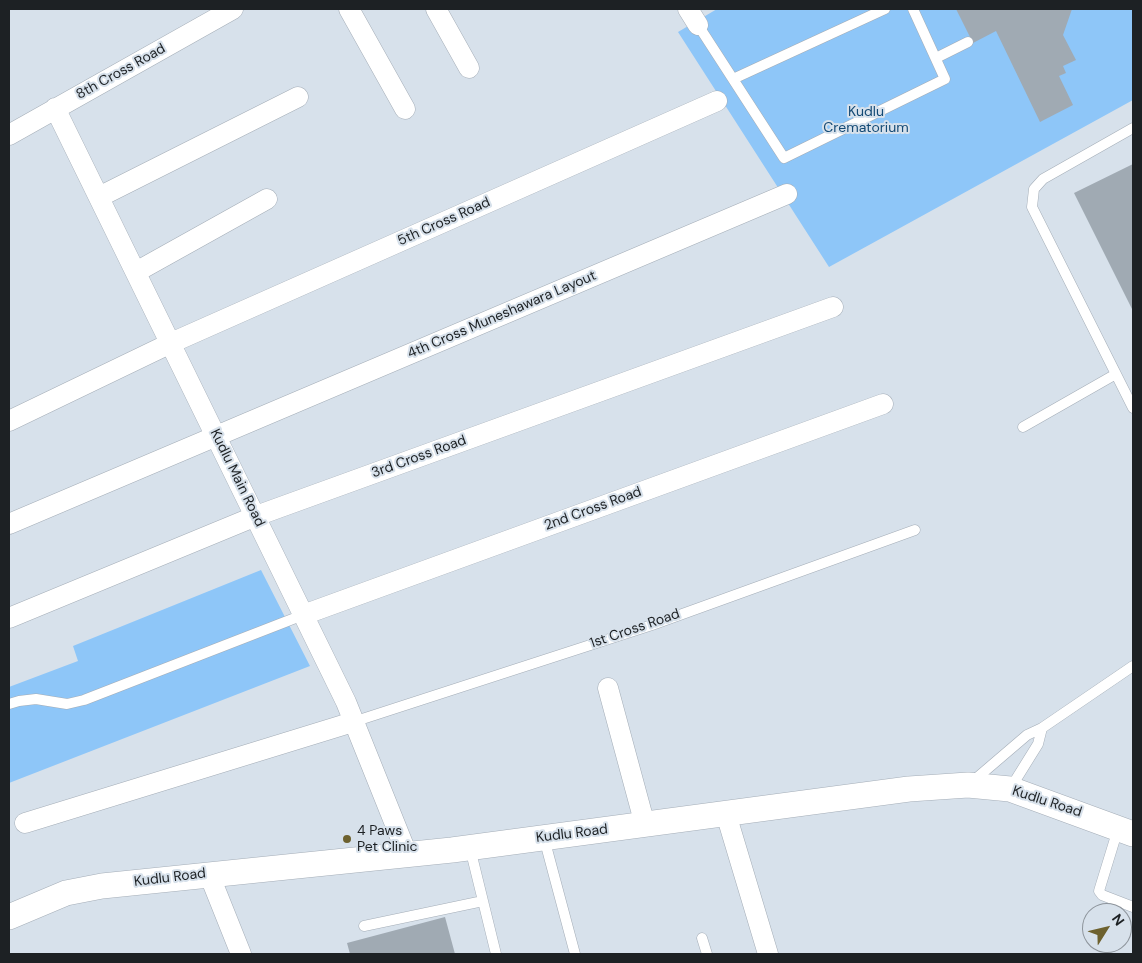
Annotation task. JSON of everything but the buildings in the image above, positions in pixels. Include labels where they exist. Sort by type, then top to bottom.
[{"type":"street","name":"8th Cross Road","points":[[9,135],[233,9]]},
{"type":"street","points":[[349,9],[405,109]]},
{"type":"street","points":[[436,9],[469,68]]},
{"type":"street","points":[[99,197],[298,97]]},
{"type":"street","name":"5th Cross Road","points":[[9,422],[171,343],[717,101]]},
{"type":"street","name":"Kudlu Main Road","points":[[55,108],[303,615],[353,722],[408,854]]},
{"type":"street","name":"4th Cross Muneshawara Layout","points":[[9,524],[787,194]]},
{"type":"street","points":[[136,272],[268,199]]},
{"type":"street","name":"3rd Cross Road","points":[[9,618],[256,516],[833,307]]},
{"type":"street","name":"2nd Cross Road","points":[[303,615],[883,404]]},
{"type":"street","points":[[608,688],[645,825]]},
{"type":"street","points":[[25,823],[353,722]]},
{"type":"street","name":"Kudlu Road","points":[[9,917],[66,893],[102,886],[469,847],[909,789],[968,786],[1010,789],[1126,831]]},
{"type":"street","points":[[726,814],[768,954]]},
{"type":"street","points":[[209,874],[241,954]]},
{"type":"lane","points":[[733,79],[885,9]]},
{"type":"lane","points":[[691,13],[784,158],[946,79],[913,9]]},
{"type":"lane","points":[[936,58],[968,42]]},
{"type":"lane","points":[[1133,128],[1043,179],[1034,188],[1032,207],[1133,408]]},
{"type":"lane","points":[[1023,427],[1116,374]]},
{"type":"lane","name":"1st Cross Road","points":[[353,722],[652,624],[915,530]]},
{"type":"lane","points":[[9,704],[19,700],[67,704],[84,700],[303,615]]},
{"type":"lane","points":[[968,786],[1027,735],[1042,728],[1133,666]]},
{"type":"lane","points":[[1010,789],[1038,744],[1042,728]]},
{"type":"lane","points":[[1126,831],[1099,891],[1102,895],[1133,907]]},
{"type":"lane","points":[[544,837],[575,954]]},
{"type":"lane","points":[[469,847],[496,954]]},
{"type":"lane","points":[[364,926],[483,901]]},
{"type":"lane","points":[[702,938],[707,954]]},
{"type":"green space","name":"Kudlu Crematorium","points":[[717,9],[1133,9],[1133,100],[829,267],[678,32]]},
{"type":"green space","points":[[261,570],[310,666],[9,783],[9,687],[78,661],[73,646]]},
{"type":"place","name":"4 Paws Pet Clinic","points":[[347,839]]}]
